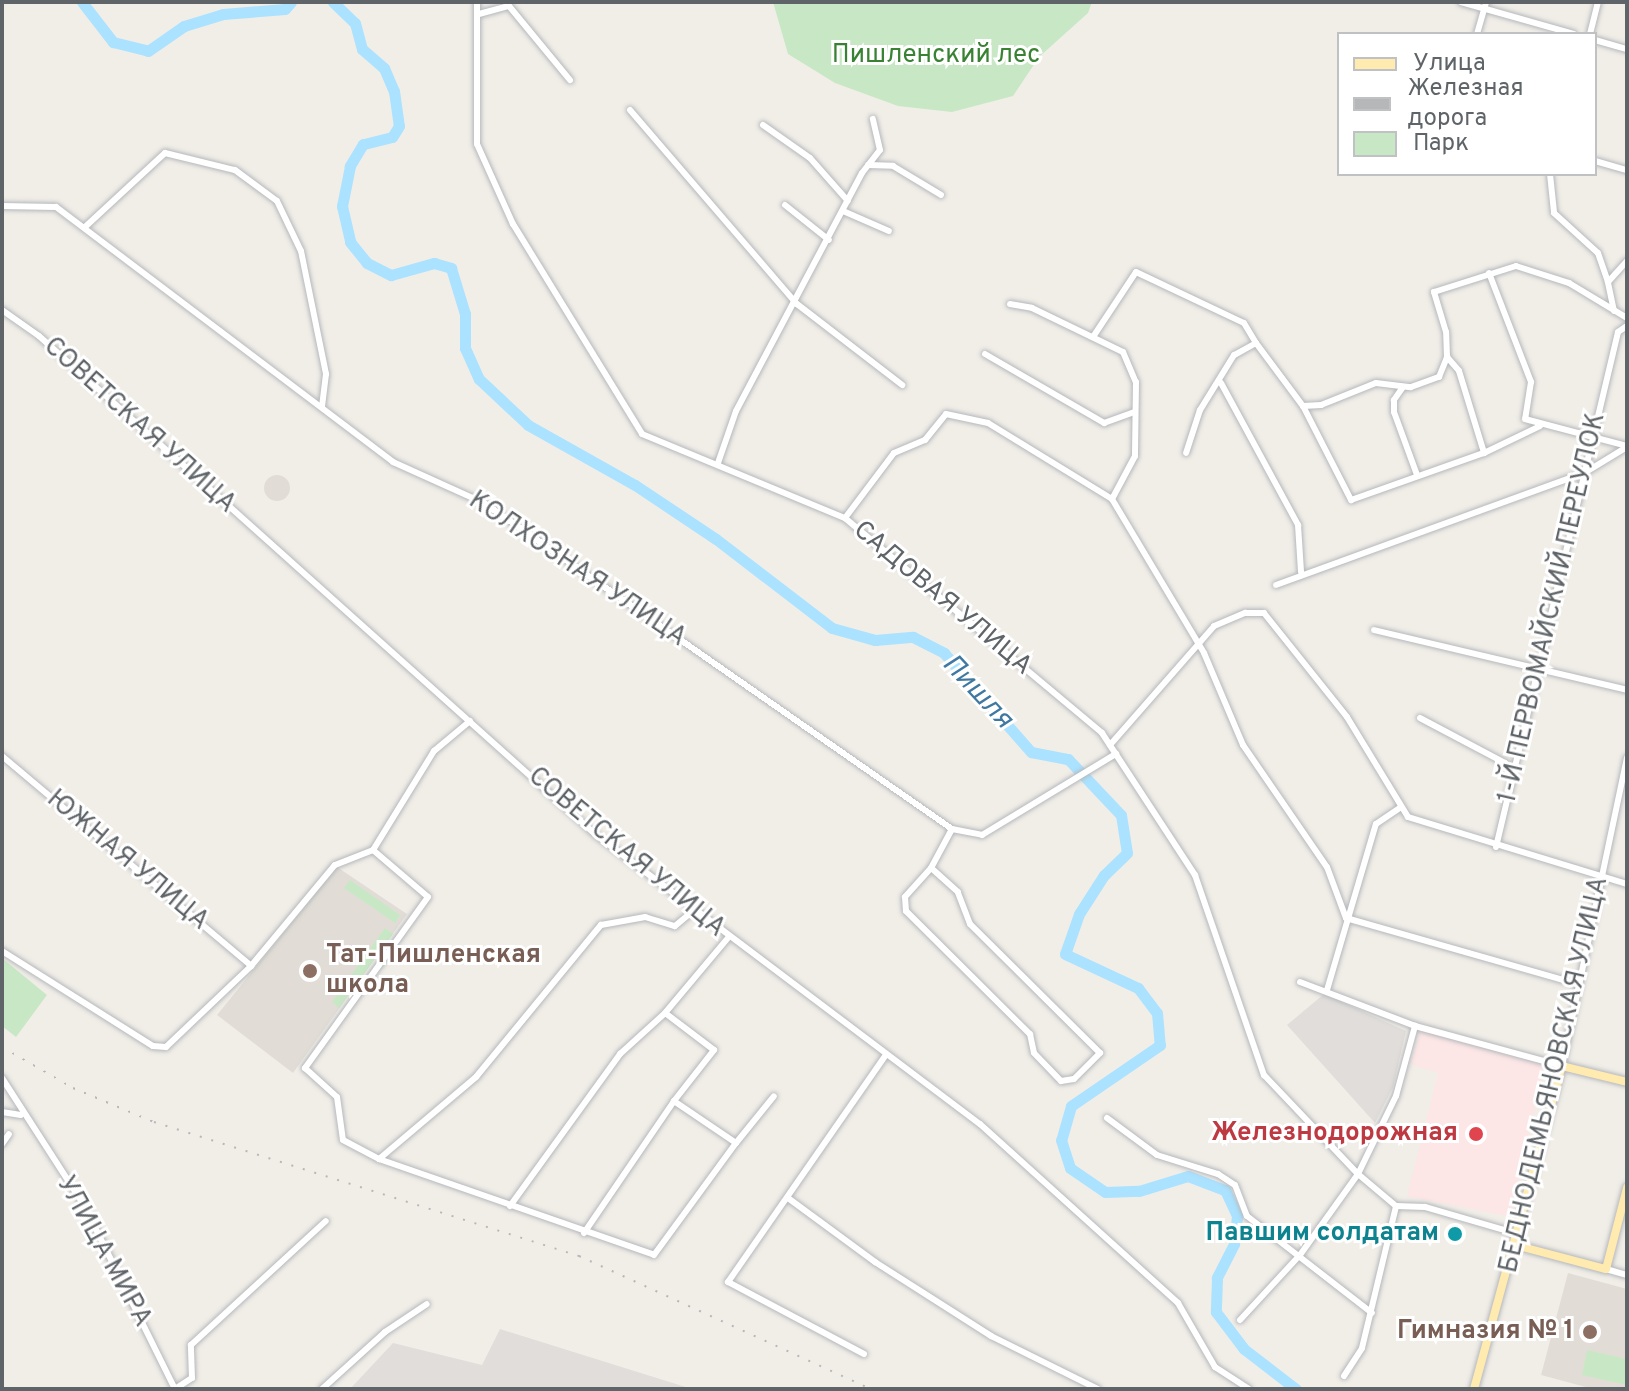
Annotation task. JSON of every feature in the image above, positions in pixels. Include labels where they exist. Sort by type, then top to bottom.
[{"type":"main road","points":[[1562,1066],[1627,1082]]},
{"type":"main road","name":"БЕДНОДЕМЬЯНОВСКАЯ УЛИЦА","points":[[1474,1389],[1562,1066]]},
{"type":"main road","points":[[1515,1245],[1606,1269],[1627,1188]]},
{"type":"street","name":"САДОВАЯ УЛИЦА","points":[[477,2],[477,144],[513,224],[642,434],[845,518],[1102,733],[1195,875],[1264,1075],[1358,1174],[1396,1206]]},
{"type":"street","points":[[1461,2],[1485,5],[1568,32]]},
{"type":"street","points":[[1590,32],[1598,2]]},
{"type":"street","points":[[1478,32],[1485,5]]},
{"type":"street","points":[[479,14],[509,6],[570,80]]},
{"type":"street","points":[[1597,41],[1627,49]]},
{"type":"street","points":[[630,110],[797,304],[902,385]]},
{"type":"street","points":[[718,463],[736,411],[797,304],[848,201],[880,150],[873,119]]},
{"type":"street","points":[[763,125],[810,158],[848,201]]},
{"type":"street","points":[[85,227],[165,153],[235,170],[277,201],[301,251],[326,374],[322,407]]},
{"type":"street","points":[[1597,162],[1627,170]]},
{"type":"street","points":[[868,165],[893,166],[941,195]]},
{"type":"street","points":[[1550,176],[1554,213],[1598,253],[1614,311]]},
{"type":"street","points":[[785,205],[829,240]]},
{"type":"street","name":"КОЛХОЗНАЯ УЛИЦА","points":[[2,206],[56,207],[393,462],[484,503],[952,829]]},
{"type":"street","points":[[843,211],[889,231]]},
{"type":"street","points":[[1608,282],[1627,261]]},
{"type":"street","points":[[1484,453],[1459,371],[1447,357],[1434,292],[1516,266],[1569,283],[1627,318]]},
{"type":"street","points":[[1093,337],[1136,272],[1244,323],[1303,406],[1351,500],[1484,453],[1540,426]]},
{"type":"street","points":[[1489,273],[1531,382],[1523,414],[1540,426],[1627,446]]},
{"type":"street","points":[[1010,304],[1032,308],[1123,352],[1136,382],[1135,456],[1112,499]]},
{"type":"street","name":"СОВЕТСКАЯ УЛИЦА","points":[[2,310],[39,336],[595,834],[728,938],[980,1124],[1178,1303],[1215,1367],[1249,1389]]},
{"type":"street","name":"1-Й ПЕРВОМАЙСКИЙ ПЕРЕУЛОК","points":[[1496,847],[1618,332],[1627,326]]},
{"type":"street","points":[[1186,453],[1200,410],[1221,383],[1234,355],[1256,343]]},
{"type":"street","points":[[985,354],[1104,423],[1135,412]]},
{"type":"street","points":[[1303,406],[1321,405],[1376,383],[1403,387],[1439,377],[1447,357]]},
{"type":"street","points":[[1221,383],[1298,525],[1301,572]]},
{"type":"street","points":[[1403,387],[1394,400],[1394,412],[1417,475]]},
{"type":"street","points":[[845,518],[894,453],[925,440],[946,414],[988,423],[1112,499],[1172,607],[1199,645],[1243,745],[1327,867],[1349,919]]},
{"type":"street","points":[[1276,585],[1301,572],[1360,558],[1586,472],[1627,446]]},
{"type":"street","points":[[1110,745],[1214,626],[1245,613],[1264,613],[1273,619],[1347,717],[1408,817],[1496,847],[1627,884]]},
{"type":"street","points":[[1374,630],[1627,690]]},
{"type":"street","points":[[1420,718],[1505,763],[1514,774]]},
{"type":"street","points":[[2,951],[153,1046],[175,1041],[251,966],[335,865],[373,850],[434,751],[470,721]]},
{"type":"street","points":[[931,868],[958,892],[970,924],[1100,1053],[1074,1079],[1061,1081],[1034,1053],[1030,1034],[906,911],[905,897],[931,868],[952,829],[982,835],[1116,754]]},
{"type":"street","name":"ЮЖНАЯ УЛИЦА","points":[[2,756],[251,966]]},
{"type":"street","name":"БЕДНОДЕМЬЯНОВСКАЯ УЛИЦА","points":[[1562,1066],[1627,758]]},
{"type":"street","points":[[1327,990],[1376,824],[1400,808]]},
{"type":"street","points":[[373,850],[428,897],[305,1068],[337,1097],[343,1140],[379,1159],[654,1255],[774,1096]]},
{"type":"street","points":[[379,1159],[476,1077],[601,925],[645,917],[675,926],[693,911]]},
{"type":"street","points":[[1349,919],[1578,984]]},
{"type":"street","points":[[510,1206],[620,1054],[665,1013],[728,938]]},
{"type":"street","points":[[1300,982],[1415,1026],[1562,1066]]},
{"type":"street","points":[[584,1233],[674,1101],[714,1050],[665,1013]]},
{"type":"street","points":[[1240,1320],[1300,1255],[1358,1174],[1396,1096],[1415,1026]]},
{"type":"street","points":[[864,1354],[728,1282],[885,1056]]},
{"type":"street","name":"УЛИЦА МИРА","points":[[2,1078],[21,1115],[85,1207],[175,1389]]},
{"type":"street","points":[[674,1101],[736,1143]]},
{"type":"street","points":[[2,1112],[21,1115]]},
{"type":"street","points":[[1107,1118],[1157,1155],[1218,1174],[1235,1185],[1247,1216],[1372,1313]]},
{"type":"street","points":[[2,1144],[9,1134]]},
{"type":"street","points":[[788,1198],[875,1262],[991,1336],[1098,1389]]},
{"type":"street","points":[[1344,1376],[1362,1348],[1396,1206],[1425,1207],[1518,1234]]},
{"type":"street","points":[[175,1389],[192,1378],[191,1345],[326,1221]]},
{"type":"street","points":[[1606,1269],[1627,1275]]},
{"type":"street","points":[[322,1389],[385,1332],[427,1304]]},
{"type":"shaded area","points":[[277,475],[286,479],[290,488],[286,497],[277,501],[268,497],[264,488],[268,479]]},
{"type":"shaded area","name":"Тат-Пишленская школа","points":[[337,867],[407,914],[293,1073],[217,1015]]},
{"type":"shaded area","points":[[1324,994],[1406,1031],[1393,1087],[1375,1123],[1287,1025]]},
{"type":"shaded area","name":"Железнодорожная","points":[[1421,1030],[1545,1065],[1510,1217],[1407,1196],[1438,1073],[1410,1064]]},
{"type":"shaded area","name":"Гимназия № 1","points":[[1568,1273],[1627,1289],[1627,1389],[1593,1389],[1541,1375]]},
{"type":"shaded area","points":[[500,1329],[692,1389],[350,1389],[393,1343],[482,1365]]},
{"type":"green space","name":"Пишленский лес","points":[[773,2],[1092,2],[1088,13],[1039,57],[1013,96],[952,112],[898,106],[835,83],[788,54]]},
{"type":"green space","points":[[350,880],[400,915],[395,923],[344,888]]},
{"type":"green space","points":[[385,928],[393,934],[339,1008],[332,1002]]},
{"type":"green space","points":[[2,958],[47,995],[16,1037],[2,1026]]},
{"type":"green space","points":[[1587,1350],[1627,1359],[1627,1385],[1582,1375]]},
{"type":"waterway","name":"Пишля","points":[[82,2],[113,42],[148,51],[184,26],[223,14],[285,9],[291,2]]},
{"type":"waterway","name":"Пишля","points":[[333,2],[355,23],[362,49],[384,68],[394,91],[399,126],[392,137],[363,144],[350,166],[342,206],[350,242],[367,263],[391,275],[434,263],[451,268],[465,314],[465,348],[479,379],[528,425],[635,485],[716,539],[832,628],[875,640],[913,637],[944,653],[1031,752],[1068,759],[1121,815],[1127,853],[1104,875],[1079,914],[1065,954],[1138,988],[1157,1013],[1160,1045],[1071,1106],[1061,1140],[1070,1168],[1105,1192],[1139,1191],[1188,1176],[1225,1190],[1237,1216],[1234,1244],[1217,1278],[1216,1312],[1244,1349],[1296,1389]]},
{"type":"railway","points":[[2,1047],[73,1088],[154,1122],[579,1256],[871,1389]]},
{"type":"place","name":"Тат-Пишленская школа","points":[[310,971]]},
{"type":"place","name":"Железнодорожная","points":[[1476,1134]]},
{"type":"place","name":"Павшим солдатам","points":[[1455,1234]]},
{"type":"place","name":"Гимназия № 1","points":[[1590,1332]]}]
